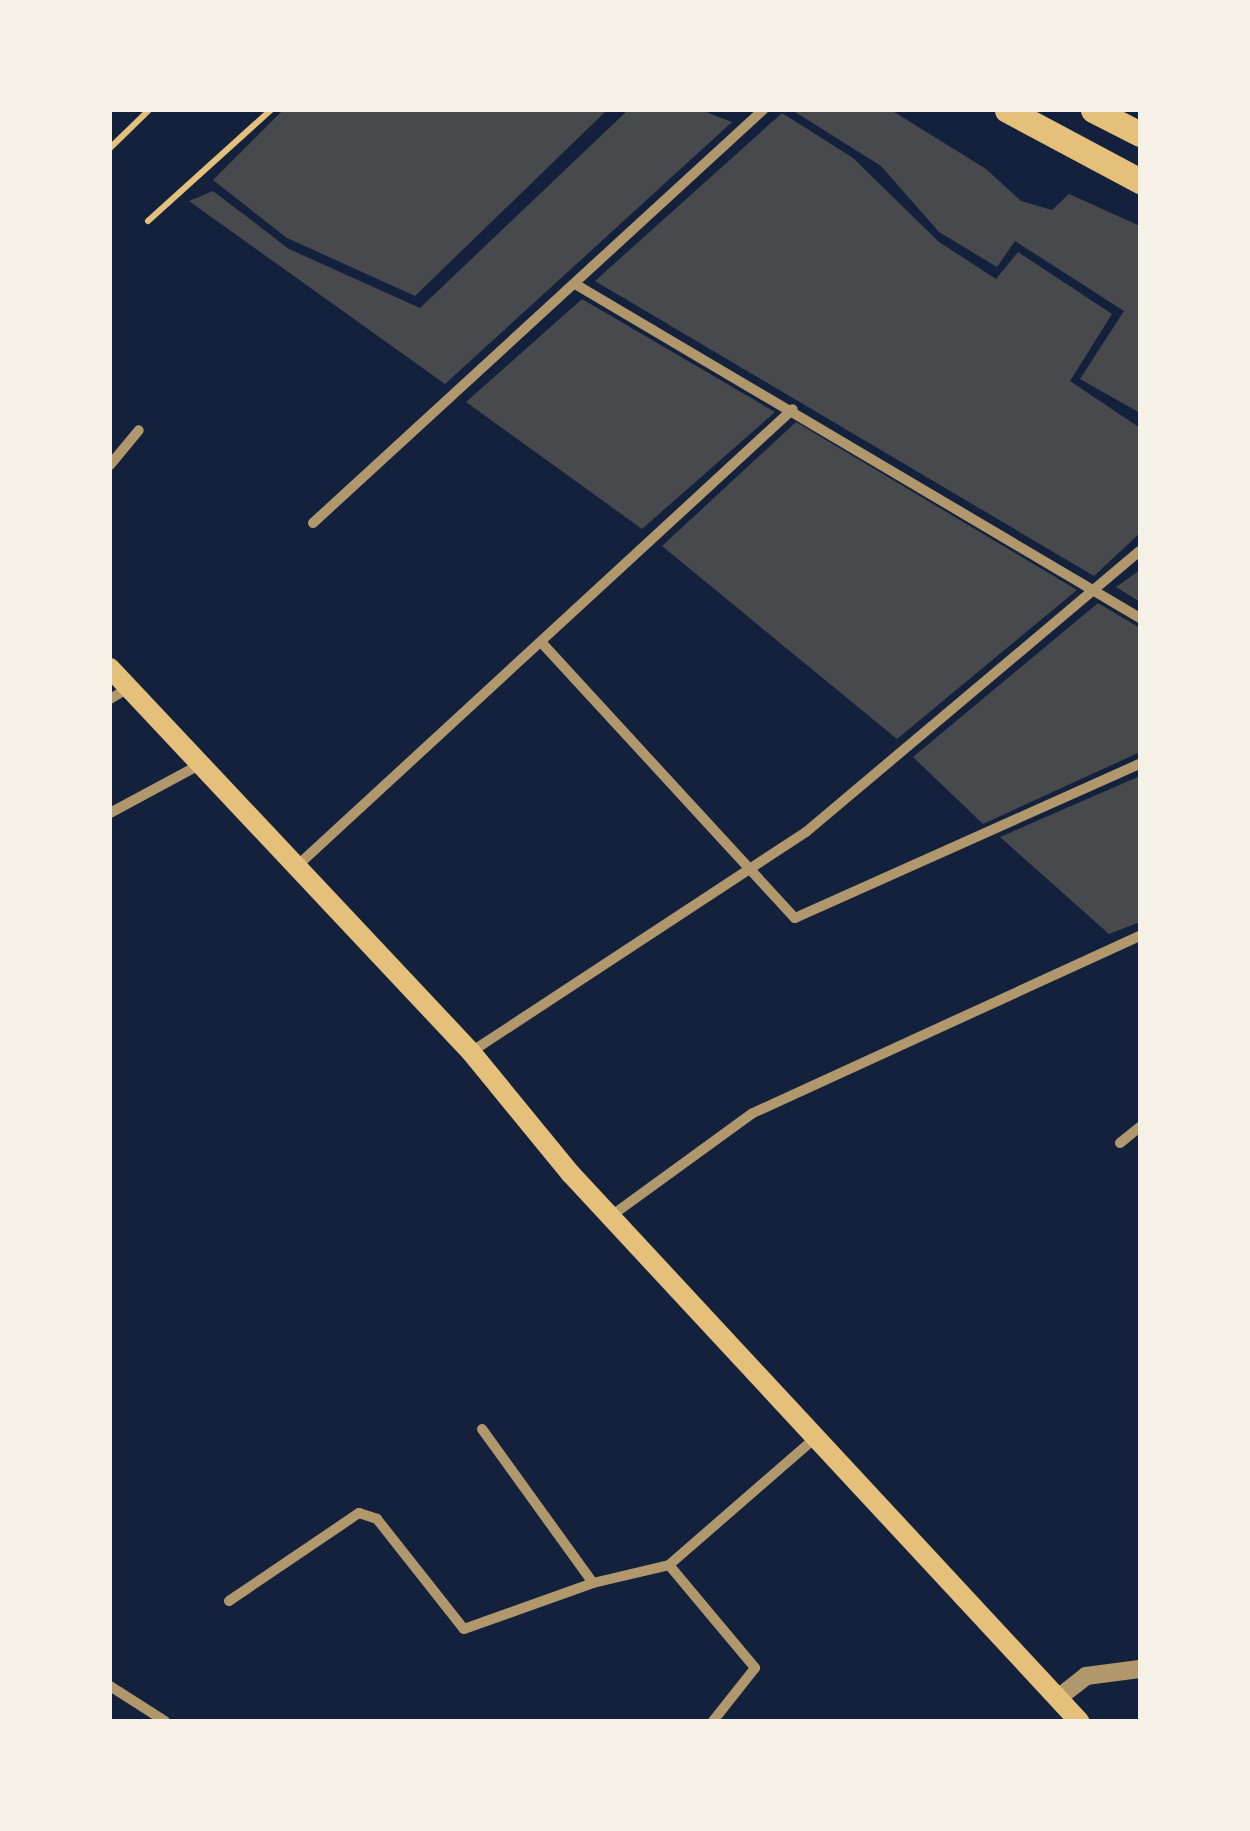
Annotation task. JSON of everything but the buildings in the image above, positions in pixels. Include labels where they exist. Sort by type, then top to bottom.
[{"type":"main road","points":[[1008,110],[1140,181]]},
{"type":"main road","points":[[1092,110],[1140,134]]},
{"type":"main road","points":[[110,668],[470,1052],[610,1216],[1080,1721]]},
{"type":"street","points":[[314,523],[763,110]]},
{"type":"street","points":[[575,284],[1140,618]]},
{"type":"street","points":[[296,866],[793,410]]},
{"type":"street","points":[[110,465],[139,430]]},
{"type":"street","points":[[470,1052],[806,832],[1140,551]]},
{"type":"street","points":[[541,642],[796,918],[1140,764]]},
{"type":"street","points":[[110,700],[128,688]]},
{"type":"street","points":[[110,813],[200,764]]},
{"type":"street","points":[[610,1216],[753,1113],[1140,936]]},
{"type":"street","points":[[1120,1143],[1140,1127]]},
{"type":"street","points":[[482,1428],[593,1583]]},
{"type":"street","points":[[229,1601],[358,1513],[376,1519],[464,1629],[593,1583],[669,1565],[815,1438]]},
{"type":"street","points":[[669,1565],[755,1668],[713,1721]]},
{"type":"street","points":[[1058,1698],[1086,1676],[1140,1669]]},
{"type":"street","points":[[110,1686],[165,1721]]},
{"type":"path","points":[[110,148],[149,110]]},
{"type":"path","points":[[148,220],[265,112]]}]
